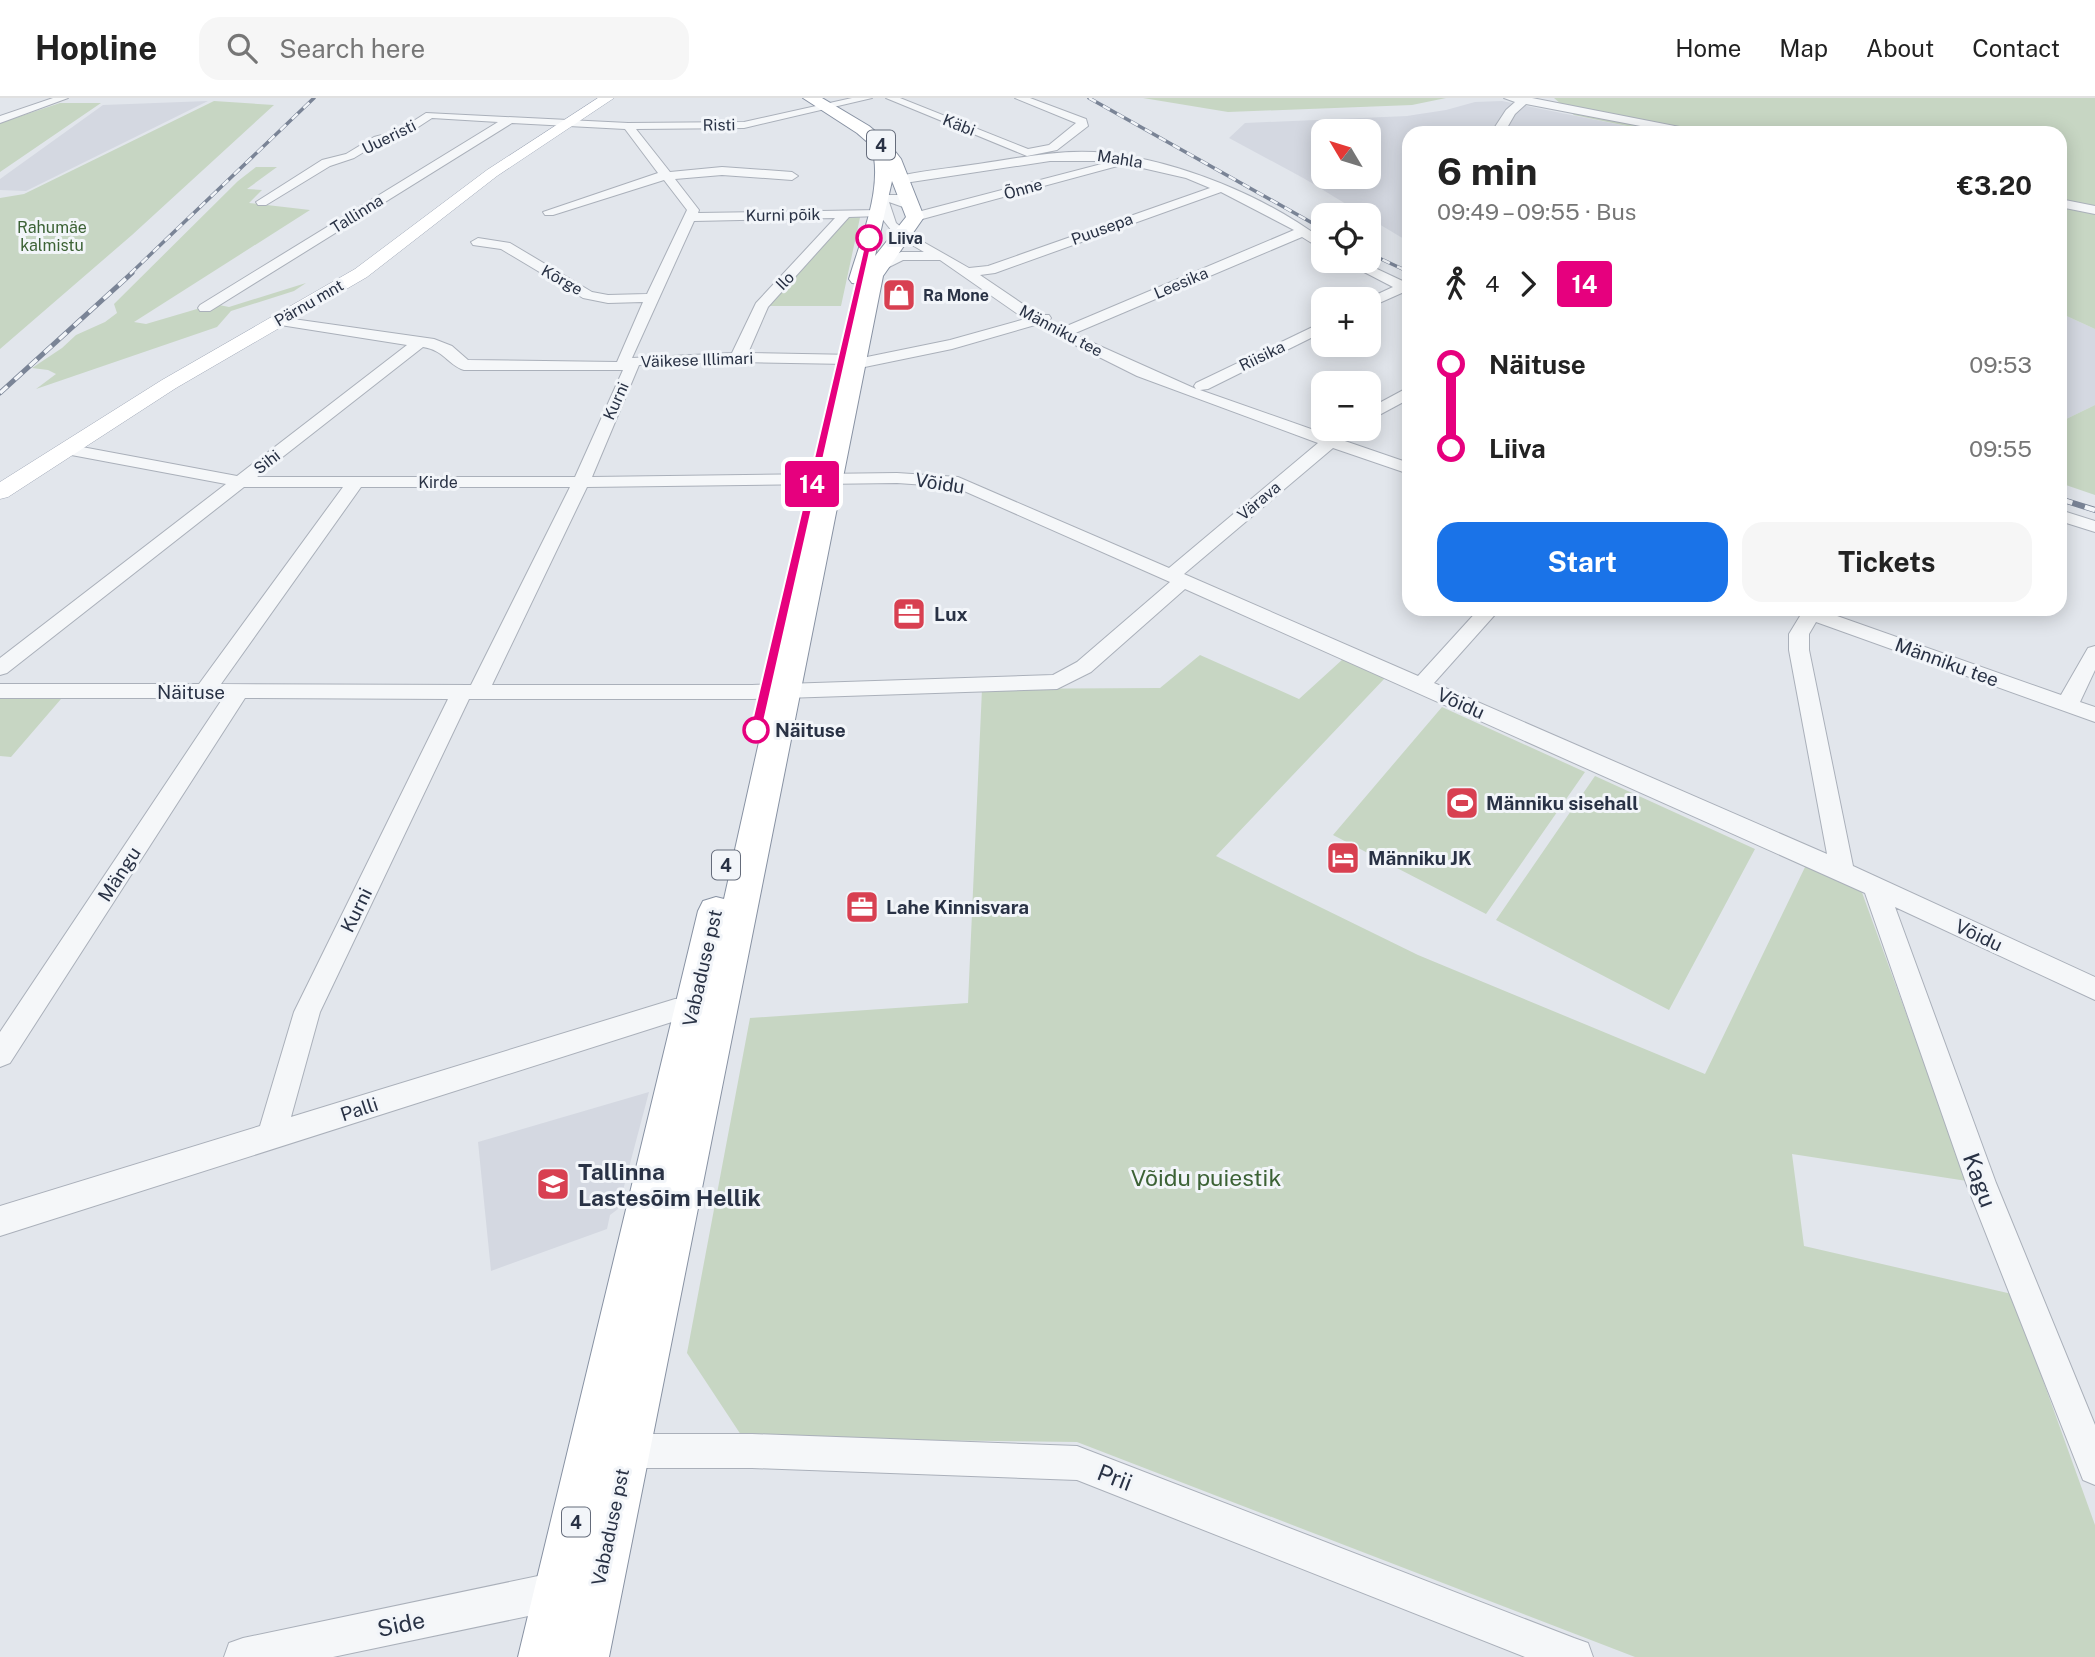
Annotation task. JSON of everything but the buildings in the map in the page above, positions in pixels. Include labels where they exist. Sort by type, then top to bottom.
[{"type":"highway","name":"4","points":[[800,98],[819,105],[873,138],[887,150],[898,180],[921,221]]},
{"type":"highway","name":"4","points":[[819,105],[878,151],[885,168],[878,206]]},
{"type":"highway","name":"Vabaduse pst","points":[[850,361],[878,206]]},
{"type":"highway","name":"Vabaduse pst","points":[[545,1657],[578,1593],[821,480],[850,361],[876,268],[903,234],[921,221]]},
{"type":"highway","name":"Vabaduse pst","points":[[578,1593],[582,1657]]},
{"type":"main road","name":"Pärnu mnt","points":[[0,492],[169,384],[361,272],[492,173],[607,98]]},
{"type":"street","points":[[0,120],[62,98]]},
{"type":"street","name":"Risti","points":[[569,123],[628,126],[754,124],[819,105],[867,98]]},
{"type":"street","name":"Käbi","points":[[891,98],[1027,153],[1061,144],[1082,124],[1020,98]]},
{"type":"street","points":[[1509,98],[1660,126]]},
{"type":"street","points":[[1501,126],[1510,112],[1525,99]]},
{"type":"street","name":"Uueristi","points":[[262,202],[326,163],[350,156],[377,139],[402,134],[430,116],[569,123]]},
{"type":"street","name":"Tallinna","points":[[205,308],[509,120]]},
{"type":"street","points":[[628,126],[693,210],[691,218]]},
{"type":"street","name":"Mahla","points":[[898,180],[1067,155],[1084,154],[1131,160],[1179,171],[1222,188],[1245,198],[1311,238]]},
{"type":"street","name":"Õnne","points":[[921,221],[1131,160]]},
{"type":"street","points":[[549,212],[628,184],[667,176],[722,171],[792,176]]},
{"type":"street","name":"Puusepa","points":[[967,272],[983,272],[1222,188]]},
{"type":"street","name":"Kurni põik","points":[[691,218],[846,214],[878,206],[892,198],[921,221]]},
{"type":"street","points":[[2067,204],[2095,210]]},
{"type":"street","points":[[878,206],[886,205],[888,222],[903,234]]},
{"type":"street","name":"Ilo","points":[[737,357],[761,306],[846,214]]},
{"type":"street","name":"Kurni","points":[[271,1137],[307,1012],[470,692],[581,482],[632,366],[623,360],[691,218]]},
{"type":"street","name":"Männiku tee","points":[[921,221],[1042,318]]},
{"type":"street","name":"Leesika","points":[[1066,331],[1302,232]]},
{"type":"street","name":"Männiku tee","points":[[903,234],[945,256],[1042,318],[1164,382],[1311,425]]},
{"type":"street","name":"Kõrge","points":[[478,243],[505,246],[588,295],[608,299],[652,298]]},
{"type":"street","points":[[876,268],[894,258],[909,255],[945,256]]},
{"type":"street","points":[[1375,273],[1402,286]]},
{"type":"street","points":[[1381,299],[1402,290]]},
{"type":"street","points":[[850,361],[951,344],[1042,318]]},
{"type":"street","points":[[279,321],[420,342]]},
{"type":"street","name":"Männiku tee","points":[[1066,331],[1149,366],[1311,424]]},
{"type":"street","name":"Riisika","points":[[1202,386],[1311,332]]},
{"type":"street","name":"Väikese Illimari","points":[[420,342],[447,349],[464,365],[614,367],[640,360],[737,357],[850,361]]},
{"type":"street","name":"Sihi","points":[[0,668],[420,342]]},
{"type":"street","points":[[1381,409],[1402,397]]},
{"type":"street","name":"Värava","points":[[1178,577],[1323,441]]},
{"type":"street","name":"Männiku tee","points":[[1351,441],[1402,466]]},
{"type":"street","name":"Männiku tee","points":[[1358,441],[1402,457]]},
{"type":"street","name":"Kirde","points":[[66,449],[242,482],[821,480]]},
{"type":"street","name":"Võidu","points":[[821,480],[897,478],[958,482],[1842,871],[2095,989]]},
{"type":"street","points":[[204,692],[356,482]]},
{"type":"street","points":[[2067,517],[2095,527]]},
{"type":"street","name":"Näituse","points":[[0,691],[776,691],[1057,682],[1084,667],[1178,577]]},
{"type":"street","points":[[1421,685],[1484,616]]},
{"type":"street","points":[[1810,616],[1799,634],[1799,650],[1842,871]]},
{"type":"street","name":"Männiku tee","points":[[1831,616],[2070,700],[2095,715]]},
{"type":"street","points":[[2070,700],[2095,653]]},
{"type":"street","name":"Mängu","points":[[0,1055],[238,692]]},
{"type":"street","name":"Männiku tee","points":[[2070,700],[2095,703]]},
{"type":"street","name":"Kagu","points":[[1877,888],[1981,1183],[2094,1464]]},
{"type":"street","name":"Palli","points":[[0,1221],[675,1010],[706,1008]]},
{"type":"street","name":"Prii","points":[[609,1451],[751,1451],[1077,1462],[1574,1657]]},
{"type":"street","name":"Side","points":[[243,1657],[538,1595],[578,1593]]},
{"type":"shaded area","points":[[208,101],[26,191],[0,190],[0,179],[103,105]]},
{"type":"shaded area","points":[[1502,101],[1626,126],[1402,126],[1402,238],[1381,225],[1381,203],[1344,203],[1321,189],[1381,189],[1381,119],[1338,119],[1407,116],[1475,102]]},
{"type":"shaded area","points":[[1311,120],[1311,183],[1229,138],[1245,123]]},
{"type":"shaded area","points":[[2067,316],[2095,329],[2095,405],[2067,419]]},
{"type":"shaded area","name":"Tallinna Lastesõim Hellik","points":[[649,1092],[618,1209],[610,1215],[607,1229],[491,1271],[478,1142]]},
{"type":"green space","points":[[1143,98],[1446,98],[1412,105],[1228,112]]},
{"type":"green space","points":[[1554,98],[2095,98],[2095,329],[2067,316],[2067,126],[1627,126],[1574,115]]},
{"type":"green space","name":"Rahumäe kalmistu","points":[[214,101],[274,105],[132,235],[0,349],[0,198],[24,194]]},
{"type":"green space","name":"Rahumäe kalmistu","points":[[60,103],[101,103],[0,172],[0,123]]},
{"type":"green space","points":[[256,167],[277,167],[247,189],[262,190],[249,203],[310,210],[134,322],[146,324],[214,304],[229,307],[306,283],[294,291],[231,311],[217,327],[36,389],[56,374],[32,368],[76,335],[105,322],[117,313],[114,304],[238,181]]},
{"type":"green space","points":[[846,213],[861,213],[841,306],[761,306]]},
{"type":"green space","points":[[2095,405],[2095,495],[2067,485],[2067,419]]},
{"type":"green space","name":"Võidu puiestik","points":[[1200,655],[1299,699],[1343,659],[1385,678],[1216,856],[1418,955],[1705,1074],[1807,863],[1860,887],[1967,1181],[1792,1154],[1804,1246],[2012,1294],[2095,1525],[2095,1657],[1635,1657],[1077,1442],[743,1438],[687,1353],[750,1018],[968,1003],[982,689],[1160,688]]},
{"type":"green space","points":[[0,698],[61,699],[11,757],[0,756]]},
{"type":"green space","name":"Männiku sisehall","points":[[1442,707],[1585,772],[1486,914],[1333,835]]},
{"type":"green space","points":[[1595,776],[1755,849],[1669,1010],[1496,920]]},
{"type":"railway","points":[[130,274],[314,98]]},
{"type":"railway","points":[[1089,98],[1311,222]]},
{"type":"railway","points":[[1381,259],[1402,269]]},
{"type":"railway","points":[[0,393],[132,273]]},
{"type":"railway","points":[[2067,501],[2095,510]]},
{"type":"bus line","name":"14","points":[[756,730],[869,238]]},
{"type":"place","name":"Liiva","points":[[869,238]]},
{"type":"place","name":"Ra Mone","points":[[899,295]]},
{"type":"place","name":"Lux","points":[[909,614]]},
{"type":"place","name":"Näituse","points":[[756,730]]},
{"type":"place","name":"Männiku sisehall","points":[[1462,803]]},
{"type":"place","name":"Männiku JK","points":[[1343,858]]},
{"type":"place","name":"Lahe Kinnisvara","points":[[862,907]]},
{"type":"place","name":"Tallinna Lastesõim Hellik","points":[[553,1184]]}]
